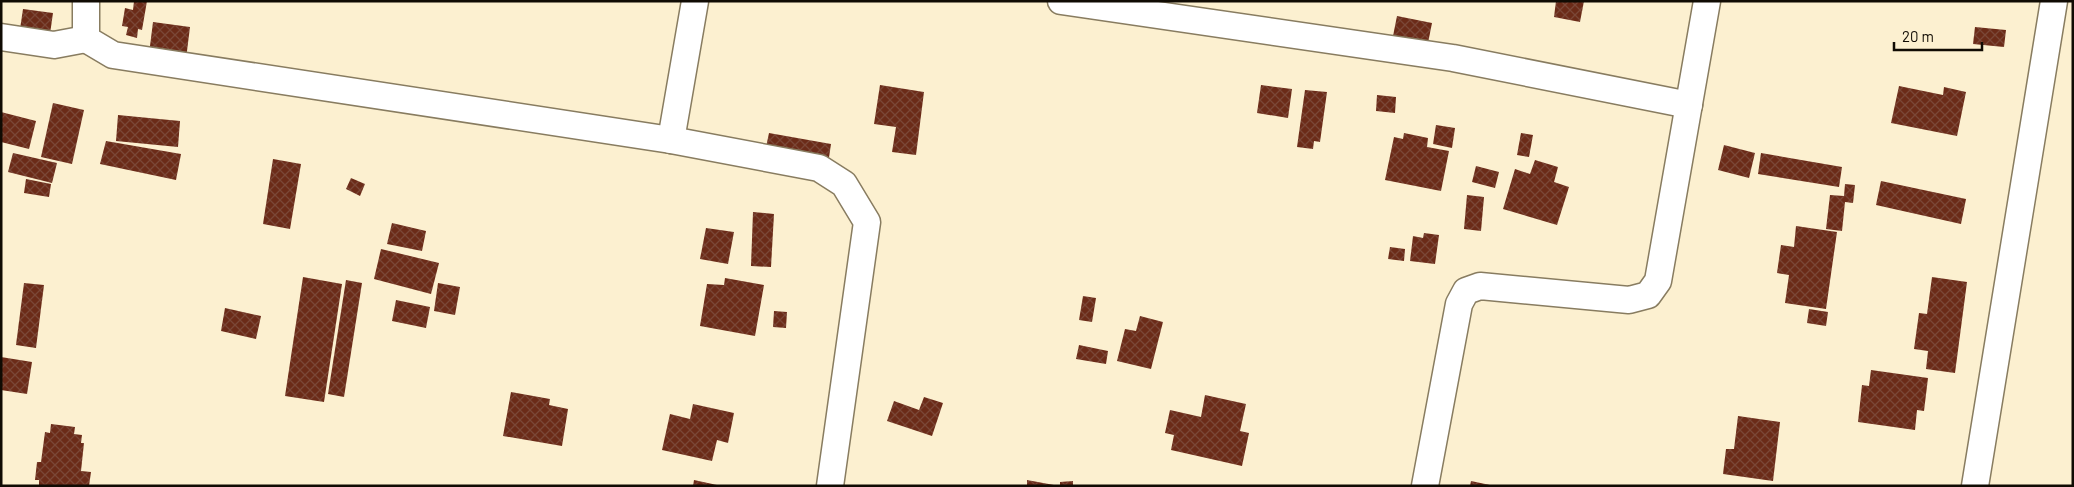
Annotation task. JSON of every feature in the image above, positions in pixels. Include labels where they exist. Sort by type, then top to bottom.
[{"type":"street","points":[[86,1],[86,40]]},
{"type":"street","points":[[670,140],[695,1]]},
{"type":"street","points":[[1061,1],[1453,58],[1689,105]]},
{"type":"street","points":[[1425,486],[1459,304],[1466,291],[1480,286],[1629,300],[1648,295],[1658,281],[1707,1]]},
{"type":"street","points":[[1975,486],[2054,1]]},
{"type":"street","points":[[1,37],[54,45],[86,40],[113,55],[670,140],[819,168],[844,184],[867,222],[830,486]]},
{"type":"building","points":[[134,1],[147,1],[142,30],[138,29],[137,38],[126,35],[128,27],[122,26],[125,8],[133,10]]},
{"type":"building","points":[[1556,1],[1584,1],[1580,22],[1554,17]]},
{"type":"building","points":[[23,9],[53,13],[49,41],[19,36]]},
{"type":"building","points":[[1397,16],[1432,23],[1428,43],[1393,36]]},
{"type":"building","points":[[153,22],[190,27],[186,59],[149,54]]},
{"type":"building","points":[[1975,27],[2006,30],[2004,47],[1973,44]]},
{"type":"building","points":[[880,85],[924,92],[916,155],[892,152],[896,127],[874,124]]},
{"type":"building","points":[[1261,85],[1292,89],[1288,118],[1257,113]]},
{"type":"building","points":[[1899,86],[1943,95],[1944,87],[1966,92],[1957,136],[1891,123]]},
{"type":"building","points":[[1305,90],[1327,92],[1320,142],[1314,141],[1313,149],[1297,147]]},
{"type":"building","points":[[1377,95],[1396,97],[1395,113],[1376,111]]},
{"type":"building","points":[[53,103],[84,110],[72,164],[41,157]]},
{"type":"building","points":[[1,112],[36,121],[29,149],[1,142]]},
{"type":"building","points":[[118,115],[180,121],[178,147],[116,141]]},
{"type":"building","points":[[1436,125],[1455,128],[1452,148],[1433,144]]},
{"type":"building","points":[[769,133],[831,144],[828,164],[765,152]]},
{"type":"building","points":[[1404,133],[1428,138],[1427,147],[1449,151],[1441,191],[1385,180],[1394,137],[1403,139]]},
{"type":"building","points":[[1521,133],[1533,135],[1529,157],[1517,155]]},
{"type":"building","points":[[106,141],[181,154],[176,180],[100,164]]},
{"type":"building","points":[[1724,145],[1755,153],[1749,178],[1718,170]]},
{"type":"building","points":[[13,153],[57,163],[52,183],[8,172]]},
{"type":"building","points":[[1761,153],[1842,167],[1839,187],[1758,174]]},
{"type":"building","points":[[273,159],[301,164],[290,229],[263,224]]},
{"type":"building","points":[[1535,160],[1558,167],[1554,182],[1569,187],[1557,225],[1503,209],[1515,169],[1530,174]]},
{"type":"building","points":[[1476,166],[1499,172],[1495,188],[1472,182]]},
{"type":"building","points":[[351,178],[365,184],[360,196],[346,189]]},
{"type":"building","points":[[26,179],[51,184],[49,197],[24,193]]},
{"type":"building","points":[[1881,181],[1966,199],[1961,224],[1876,205]]},
{"type":"building","points":[[1845,184],[1855,185],[1853,203],[1845,202],[1842,231],[1826,229],[1830,195],[1844,196]]},
{"type":"building","points":[[1467,195],[1484,197],[1481,231],[1464,229]]},
{"type":"building","points":[[753,212],[774,214],[771,267],[751,266]]},
{"type":"building","points":[[392,223],[426,231],[422,251],[387,244]]},
{"type":"building","points":[[1796,226],[1837,232],[1826,309],[1785,303],[1789,275],[1777,273],[1781,245],[1794,247]]},
{"type":"building","points":[[706,228],[734,232],[728,264],[700,259]]},
{"type":"building","points":[[1424,233],[1439,235],[1435,264],[1410,261],[1413,236],[1423,238]]},
{"type":"building","points":[[1390,247],[1405,249],[1404,261],[1388,259]]},
{"type":"building","points":[[381,249],[439,263],[431,294],[374,279]]},
{"type":"building","points":[[303,277],[342,284],[324,402],[285,396]]},
{"type":"building","points":[[1932,277],[1967,282],[1955,373],[1926,369],[1928,351],[1914,349],[1919,313],[1927,314]]},
{"type":"building","points":[[725,278],[764,285],[755,336],[700,326],[707,284],[724,285]]},
{"type":"building","points":[[346,280],[362,283],[344,397],[328,394]]},
{"type":"building","points":[[24,283],[44,285],[36,348],[16,345]]},
{"type":"building","points":[[438,283],[460,287],[455,315],[434,311]]},
{"type":"building","points":[[1083,296],[1096,298],[1092,322],[1079,320]]},
{"type":"building","points":[[396,300],[430,307],[426,328],[392,321]]},
{"type":"building","points":[[225,308],[261,316],[256,339],[221,331]]},
{"type":"building","points":[[1809,309],[1828,312],[1826,326],[1807,323]]},
{"type":"building","points":[[774,311],[787,312],[786,328],[773,327]]},
{"type":"building","points":[[1140,316],[1163,322],[1151,369],[1117,361],[1125,329],[1136,331]]},
{"type":"building","points":[[1079,345],[1108,351],[1106,364],[1076,359]]},
{"type":"building","points":[[1,357],[32,362],[27,394],[1,390]]},
{"type":"building","points":[[1871,370],[1928,378],[1924,411],[1917,410],[1915,430],[1858,422],[1862,385],[1869,386]]},
{"type":"building","points":[[511,392],[550,399],[549,405],[568,409],[562,446],[503,436]]},
{"type":"building","points":[[1205,395],[1246,404],[1240,431],[1249,433],[1242,466],[1171,450],[1174,435],[1165,433],[1170,410],[1201,417]]},
{"type":"building","points":[[924,397],[943,403],[932,436],[887,421],[894,401],[919,410]]},
{"type":"building","points":[[693,404],[734,413],[728,443],[717,440],[712,461],[662,450],[670,414],[690,419]]},
{"type":"building","points":[[1738,416],[1780,422],[1773,481],[1723,474],[1726,449],[1734,449]]},
{"type":"building","points":[[51,424],[75,427],[74,434],[82,435],[81,443],[84,443],[81,471],[91,472],[89,486],[39,486],[39,480],[35,480],[37,462],[41,462],[45,432],[50,433]]},
{"type":"building","points":[[694,480],[717,485],[717,486],[693,486]]},
{"type":"building","points":[[1027,480],[1054,485],[1054,486],[1027,486]]},
{"type":"building","points":[[1073,481],[1073,486],[1060,486],[1060,482]]},
{"type":"building","points":[[1471,481],[1490,485],[1490,486],[1470,486]]}]
